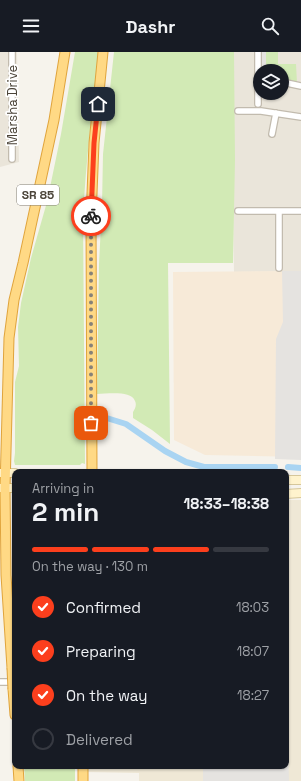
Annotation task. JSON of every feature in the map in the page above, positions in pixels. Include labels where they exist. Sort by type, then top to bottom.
[{"type":"highway","name":"SR 85","points":[[12,668],[2,488],[9,338],[14,300],[54,120],[65,52]]},
{"type":"highway","points":[[92,469],[92,193],[94,143],[103,52]]},
{"type":"highway","points":[[18,769],[19,781]]},
{"type":"highway","points":[[83,769],[83,781]]},
{"type":"main road","points":[[289,480],[301,480]]},
{"type":"main road","points":[[289,494],[301,493]]},
{"type":"street","name":"Marsha Drive","points":[[12,52],[12,159]]},
{"type":"street","points":[[258,52],[258,64]]},
{"type":"street","points":[[289,83],[301,86]]},
{"type":"street","points":[[258,100],[258,104]]},
{"type":"street","points":[[238,111],[261,111],[301,117]]},
{"type":"street","points":[[272,134],[276,113]]},
{"type":"street","points":[[238,211],[301,211]]},
{"type":"street","points":[[279,211],[279,268]]},
{"type":"street","points":[[0,682],[12,685]]},
{"type":"shaded area","points":[[0,52],[17,52],[19,162],[0,167]]},
{"type":"shaded area","points":[[231,52],[301,52],[301,271],[234,272]]},
{"type":"shaded area","points":[[261,52],[266,52],[266,64],[261,64]]},
{"type":"shaded area","points":[[282,271],[301,271],[301,460],[275,459],[276,339],[283,322]]},
{"type":"shaded area","points":[[301,271],[301,457],[205,455],[174,440],[173,272]]},
{"type":"shaded area","points":[[289,500],[301,500],[301,781],[139,781],[139,773],[88,772],[88,769],[289,769]]},
{"type":"shaded area","points":[[203,769],[289,769],[289,781],[203,781]]},
{"type":"green space","points":[[75,52],[100,52],[94,93],[83,217],[85,464],[15,465],[15,382],[19,366],[18,327],[21,303],[31,258],[47,202],[61,134]]},
{"type":"green space","points":[[114,52],[234,52],[235,160],[233,263],[168,263],[170,444],[133,418],[133,412],[136,404],[133,398],[129,395],[118,393],[97,394],[99,264],[103,154]]},
{"type":"green space","points":[[266,52],[278,52],[278,64],[266,64]]},
{"type":"green space","points":[[289,64],[296,64],[297,83],[289,81]]},
{"type":"green space","points":[[24,769],[75,769],[75,781],[25,781]]},
{"type":"waterway","points":[[97,415],[126,424],[165,451],[186,462],[204,467],[275,467]]},
{"type":"waterway","points":[[288,467],[301,468]]},
{"type":"way so far","points":[[91,216],[91,423]]},
{"type":"route","points":[[91,216],[94,143],[98,104]]}]
